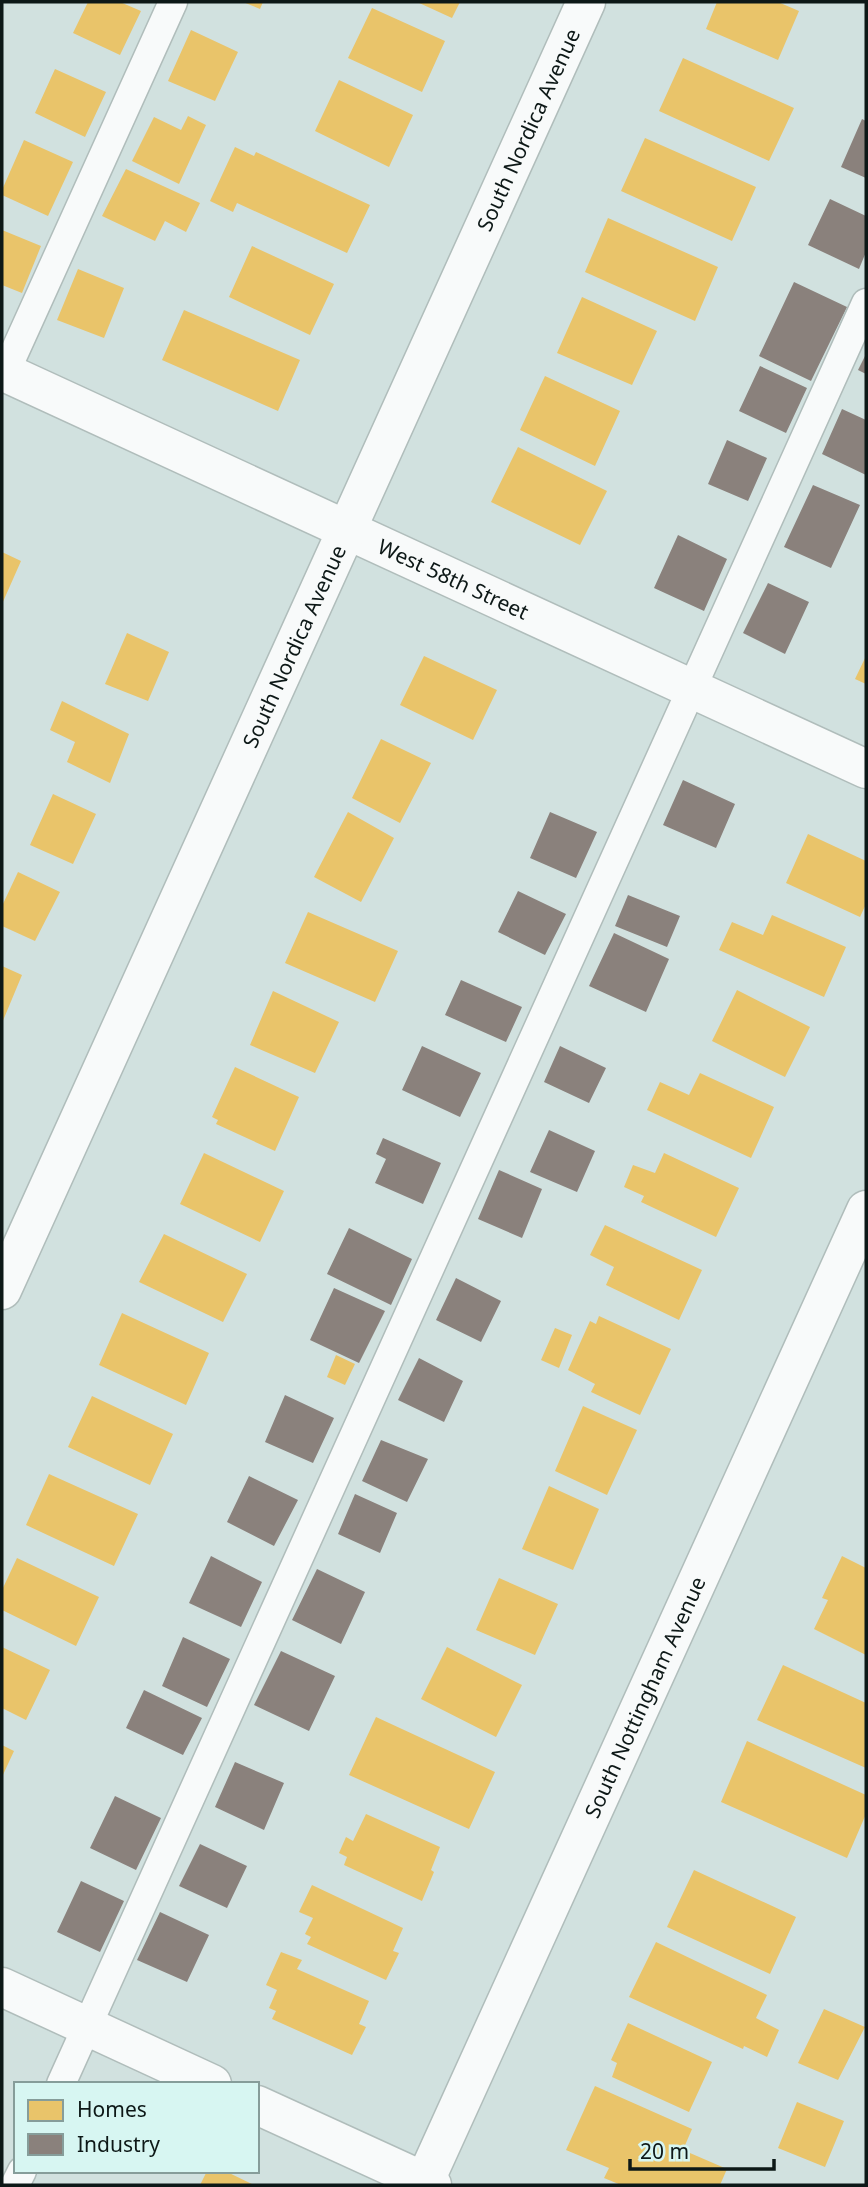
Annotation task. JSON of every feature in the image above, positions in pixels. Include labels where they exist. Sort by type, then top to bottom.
[{"type":"street","name":"South Nordica Avenue","points":[[2,1290],[586,2]]},
{"type":"street","name":"West 58th Street","points":[[4,372],[866,769]]},
{"type":"street","name":"South Nottingham Avenue","points":[[427,2184],[866,1210]]},
{"type":"street","points":[[2,1987],[208,2082]]},
{"type":"street","points":[[259,2106],[427,2184]]},
{"type":"lane","points":[[4,372],[173,2]]},
{"type":"lane","points":[[62,2082],[866,303]]},
{"type":"building: Homes","points":[[88,2],[120,2],[141,11],[120,55],[73,33]]},
{"type":"building: Homes","points":[[243,2],[263,2],[260,9]]},
{"type":"building: Homes","points":[[417,2],[460,2],[452,18]]},
{"type":"building: Homes","points":[[717,2],[778,2],[799,11],[778,60],[706,29]]},
{"type":"building: Homes","points":[[372,8],[445,41],[422,92],[348,58]]},
{"type":"building: Homes","points":[[191,30],[238,52],[215,101],[168,81]]},
{"type":"building: Homes","points":[[683,58],[794,108],[769,161],[659,111]]},
{"type":"building: Homes","points":[[55,69],[106,92],[85,137],[35,113]]},
{"type":"building: Homes","points":[[339,80],[413,115],[389,167],[315,131]]},
{"type":"building: Homes","points":[[188,116],[206,125],[179,184],[132,161],[154,117],[181,130]]},
{"type":"building: Homes","points":[[645,138],[756,187],[732,241],[621,191]]},
{"type":"building: Homes","points":[[24,140],[73,162],[48,216],[2,195]]},
{"type":"building: Homes","points":[[235,147],[254,156],[256,152],[370,205],[347,253],[237,203],[233,212],[210,201]]},
{"type":"building: Homes","points":[[126,169],[200,203],[186,232],[165,221],[155,241],[102,216]]},
{"type":"building: Homes","points":[[608,218],[718,267],[695,321],[585,272]]},
{"type":"building: Homes","points":[[2,230],[41,246],[22,293],[2,285]]},
{"type":"building: Homes","points":[[252,246],[334,284],[310,335],[229,297]]},
{"type":"building: Homes","points":[[78,269],[124,288],[104,338],[57,320]]},
{"type":"building: Homes","points":[[582,297],[657,331],[632,385],[557,353]]},
{"type":"building: Homes","points":[[184,310],[300,360],[278,411],[162,360]]},
{"type":"building: Homes","points":[[545,376],[620,411],[595,466],[520,430]]},
{"type":"building: Homes","points":[[518,447],[607,491],[580,545],[491,502]]},
{"type":"building: Homes","points":[[2,552],[21,561],[2,604]]},
{"type":"building: Homes","points":[[127,633],[169,652],[148,701],[105,684]]},
{"type":"building: Homes","points":[[424,656],[497,690],[473,740],[400,705]]},
{"type":"building: Homes","points":[[866,656],[866,684],[855,679]]},
{"type":"building: Homes","points":[[62,701],[129,734],[110,783],[67,762],[75,742],[50,730]]},
{"type":"building: Homes","points":[[381,739],[431,763],[400,823],[352,798]]},
{"type":"building: Homes","points":[[53,794],[96,814],[73,864],[30,845]]},
{"type":"building: Homes","points":[[348,812],[394,838],[361,902],[314,877]]},
{"type":"building: Homes","points":[[808,834],[866,861],[866,904],[860,917],[786,883]]},
{"type":"building: Homes","points":[[18,872],[60,892],[35,941],[2,926],[2,906]]},
{"type":"building: Homes","points":[[308,912],[398,951],[375,1002],[285,963]]},
{"type":"building: Homes","points":[[772,915],[846,947],[824,997],[719,950],[732,922],[763,935]]},
{"type":"building: Homes","points":[[2,966],[22,975],[2,1023]]},
{"type":"building: Homes","points":[[737,990],[810,1027],[785,1077],[712,1041]]},
{"type":"building: Homes","points":[[273,991],[339,1022],[315,1073],[250,1045]]},
{"type":"building: Homes","points":[[235,1067],[299,1097],[275,1151],[216,1124],[218,1120],[212,1117]]},
{"type":"building: Homes","points":[[700,1073],[774,1107],[751,1158],[647,1110],[660,1082],[689,1095]]},
{"type":"building: Homes","points":[[204,1153],[284,1191],[260,1242],[180,1204]]},
{"type":"building: Homes","points":[[664,1153],[739,1188],[716,1237],[641,1202],[644,1196],[624,1187],[633,1165],[655,1173]]},
{"type":"building: Homes","points":[[605,1225],[702,1270],[679,1320],[606,1285],[614,1267],[590,1255]]},
{"type":"building: Homes","points":[[164,1234],[247,1274],[223,1322],[139,1282]]},
{"type":"building: Homes","points":[[122,1313],[209,1353],[186,1405],[99,1365]]},
{"type":"building: Homes","points":[[599,1316],[671,1349],[640,1415],[591,1392],[595,1384],[568,1370],[590,1321],[596,1324]]},
{"type":"building: Homes","points":[[555,1328],[572,1335],[559,1368],[541,1360]]},
{"type":"building: Homes","points":[[336,1355],[355,1364],[345,1385],[327,1377]]},
{"type":"building: Homes","points":[[92,1396],[173,1434],[150,1485],[68,1447]]},
{"type":"building: Homes","points":[[583,1406],[637,1430],[607,1495],[555,1471]]},
{"type":"building: Homes","points":[[49,1474],[138,1514],[114,1566],[26,1525]]},
{"type":"building: Homes","points":[[549,1486],[599,1509],[573,1570],[522,1549]]},
{"type":"building: Homes","points":[[842,1556],[866,1568],[866,1655],[814,1629],[828,1600],[822,1598]]},
{"type":"building: Homes","points":[[17,1558],[99,1597],[76,1646],[2,1610],[2,1590]]},
{"type":"building: Homes","points":[[499,1578],[558,1604],[535,1655],[476,1630]]},
{"type":"building: Homes","points":[[2,1647],[50,1670],[26,1720],[2,1708]]},
{"type":"building: Homes","points":[[447,1647],[522,1685],[496,1737],[421,1699]]},
{"type":"building: Homes","points":[[783,1665],[866,1703],[866,1768],[757,1720]]},
{"type":"building: Homes","points":[[376,1717],[495,1772],[469,1829],[349,1775]]},
{"type":"building: Homes","points":[[747,1741],[866,1795],[866,1814],[847,1858],[721,1802]]},
{"type":"building: Homes","points":[[2,1745],[14,1751],[2,1777]]},
{"type":"building: Homes","points":[[366,1814],[440,1847],[431,1870],[434,1872],[422,1901],[344,1865],[347,1857],[339,1853],[346,1837],[353,1841]]},
{"type":"building: Homes","points":[[694,1870],[796,1917],[770,1974],[667,1927]]},
{"type":"building: Homes","points":[[312,1885],[403,1928],[393,1951],[399,1953],[386,1980],[307,1944],[311,1937],[305,1934],[313,1918],[299,1912]]},
{"type":"building: Homes","points":[[656,1942],[767,1995],[756,2018],[779,2030],[767,2057],[744,2046],[743,2049],[629,1997]]},
{"type":"building: Homes","points":[[281,1952],[302,1960],[297,1969],[369,2001],[359,2024],[366,2027],[352,2055],[272,2019],[276,2011],[269,2008],[277,1990],[266,1985]]},
{"type":"building: Homes","points":[[824,2009],[865,2027],[838,2080],[798,2063]]},
{"type":"building: Homes","points":[[628,2023],[712,2062],[689,2112],[612,2077],[617,2063],[611,2060]]},
{"type":"building: Homes","points":[[595,2086],[692,2129],[683,2150],[727,2169],[720,2185],[621,2185],[604,2178],[609,2168],[566,2150]]},
{"type":"building: Homes","points":[[797,2102],[844,2121],[825,2167],[778,2148]]},
{"type":"building: Homes","points":[[206,2173],[229,2173],[254,2185],[200,2185]]},
{"type":"building: Industry","points":[[862,119],[866,121],[866,178],[841,167]]},
{"type":"building: Industry","points":[[830,199],[866,216],[866,252],[859,269],[808,245]]},
{"type":"building: Industry","points":[[794,282],[847,307],[811,381],[759,356]]},
{"type":"building: Industry","points":[[866,354],[866,374],[858,370]]},
{"type":"building: Industry","points":[[760,366],[807,388],[786,433],[739,411]]},
{"type":"building: Industry","points":[[842,409],[866,420],[866,475],[822,454]]},
{"type":"building: Industry","points":[[727,440],[767,458],[748,501],[708,484]]},
{"type":"building: Industry","points":[[813,485],[860,505],[831,568],[784,547]]},
{"type":"building: Industry","points":[[678,535],[727,559],[704,611],[654,588]]},
{"type":"building: Industry","points":[[768,583],[809,602],[785,654],[743,633]]},
{"type":"building: Industry","points":[[683,780],[735,804],[716,848],[663,825]]},
{"type":"building: Industry","points":[[550,812],[597,832],[576,878],[530,858]]},
{"type":"building: Industry","points":[[518,891],[566,914],[545,955],[498,932]]},
{"type":"building: Industry","points":[[628,895],[680,916],[667,947],[615,926]]},
{"type":"building: Industry","points":[[614,933],[669,959],[646,1012],[589,986]]},
{"type":"building: Industry","points":[[461,980],[522,1007],[506,1042],[445,1015]]},
{"type":"building: Industry","points":[[422,1046],[481,1073],[460,1117],[402,1090]]},
{"type":"building: Industry","points":[[560,1046],[606,1068],[589,1103],[544,1082]]},
{"type":"building: Industry","points":[[549,1130],[595,1151],[577,1192],[530,1172]]},
{"type":"building: Industry","points":[[383,1138],[441,1163],[423,1204],[375,1183],[386,1159],[376,1154]]},
{"type":"building: Industry","points":[[499,1170],[542,1189],[522,1238],[478,1219]]},
{"type":"building: Industry","points":[[349,1228],[412,1259],[391,1305],[327,1274]]},
{"type":"building: Industry","points":[[456,1278],[501,1301],[481,1342],[436,1320]]},
{"type":"building: Industry","points":[[334,1288],[385,1311],[359,1363],[310,1340]]},
{"type":"building: Industry","points":[[419,1358],[463,1381],[444,1422],[398,1400]]},
{"type":"building: Industry","points":[[285,1395],[334,1418],[313,1463],[265,1442]]},
{"type":"building: Industry","points":[[381,1440],[428,1459],[407,1502],[362,1481]]},
{"type":"building: Industry","points":[[249,1476],[298,1500],[274,1546],[227,1522]]},
{"type":"building: Industry","points":[[355,1494],[397,1513],[380,1553],[338,1534]]},
{"type":"building: Industry","points":[[211,1556],[262,1582],[241,1627],[189,1603]]},
{"type":"building: Industry","points":[[317,1569],[365,1592],[341,1644],[292,1620]]},
{"type":"building: Industry","points":[[183,1637],[230,1659],[207,1707],[162,1686]]},
{"type":"building: Industry","points":[[281,1651],[335,1676],[309,1731],[254,1705]]},
{"type":"building: Industry","points":[[144,1690],[202,1718],[183,1755],[126,1728]]},
{"type":"building: Industry","points":[[235,1762],[284,1783],[264,1830],[215,1807]]},
{"type":"building: Industry","points":[[115,1796],[161,1818],[136,1870],[90,1848]]},
{"type":"building: Industry","points":[[200,1844],[247,1866],[227,1908],[179,1886]]},
{"type":"building: Industry","points":[[81,1881],[124,1901],[100,1952],[57,1932]]},
{"type":"building: Industry","points":[[160,1912],[209,1935],[187,1982],[137,1960]]}]
